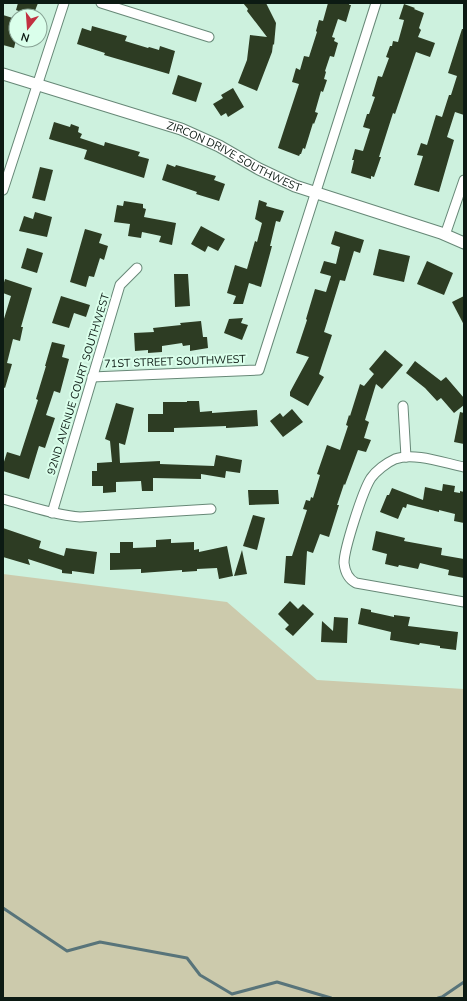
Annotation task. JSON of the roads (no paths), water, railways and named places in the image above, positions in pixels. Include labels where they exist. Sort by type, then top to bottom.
[{"type":"street","points":[[3,190],[64,3]]},
{"type":"street","points":[[102,3],[209,37]]},
{"type":"street","points":[[316,193],[376,3]]},
{"type":"street","name":"ZIRCON DRIVE SOUTHWEST","points":[[3,74],[181,129],[219,146],[259,169],[295,186],[446,235],[464,243]]},
{"type":"street","points":[[446,235],[464,180]]},
{"type":"street","name":"71ST STREET SOUTHWEST","points":[[92,377],[259,370],[316,193]]},
{"type":"street","name":"92ND AVENUE COURT SOUTHWEST","points":[[52,513],[120,285],[137,268]]},
{"type":"street","points":[[402,406],[406,457]]},
{"type":"street","points":[[464,467],[425,459],[406,457],[388,462],[372,477],[368,483],[346,552],[345,568],[350,581],[363,585],[464,602]]},
{"type":"street","points":[[3,499],[52,513],[80,517],[212,508]]},
{"type":"waterway","points":[[3,908],[67,951],[100,942],[187,958],[200,975],[232,994],[277,982],[331,998]]},
{"type":"waterway","points":[[438,998],[442,997],[464,982]]}]
